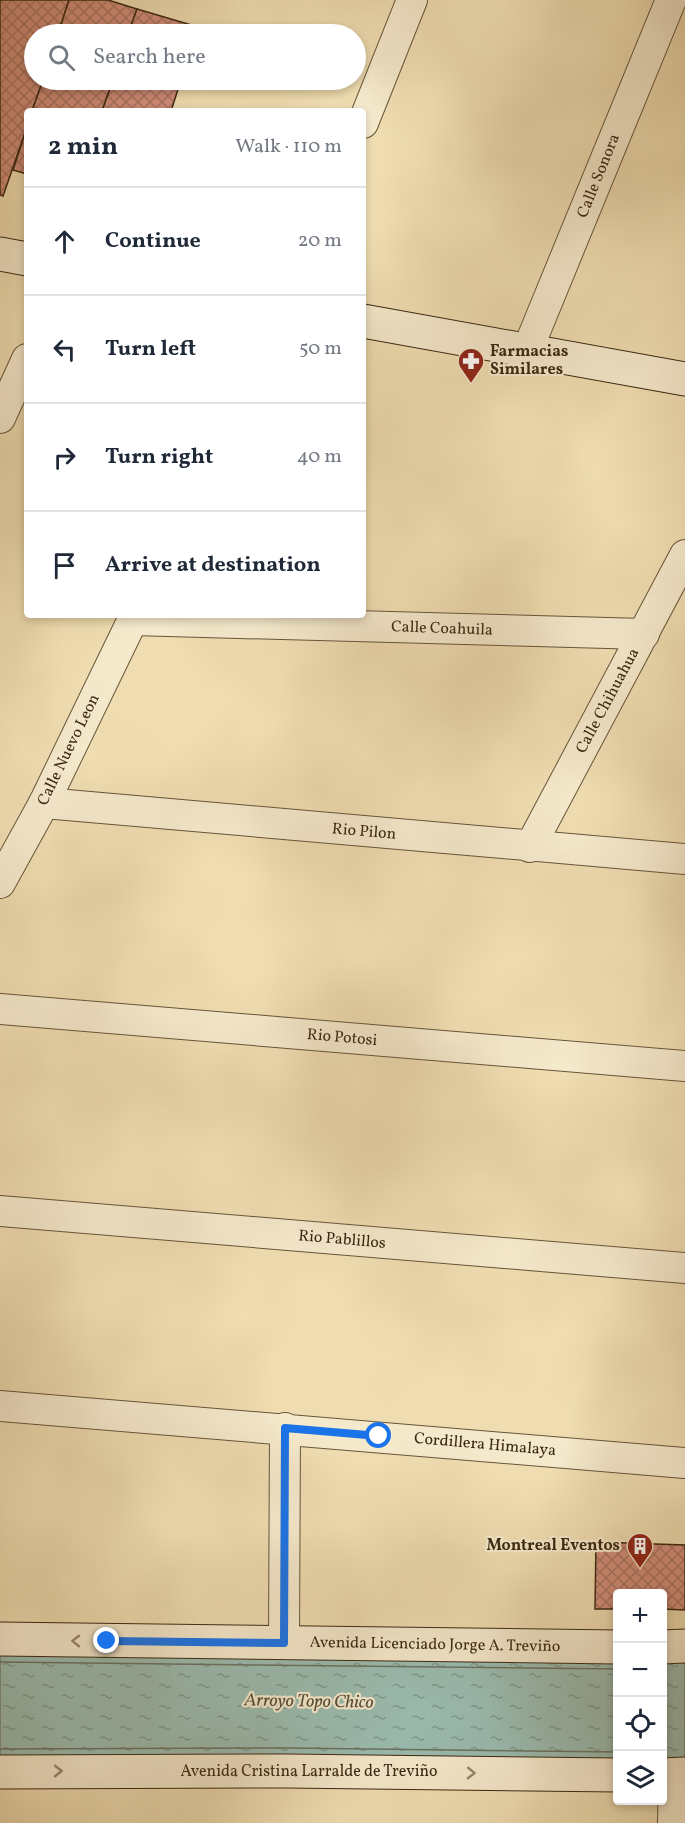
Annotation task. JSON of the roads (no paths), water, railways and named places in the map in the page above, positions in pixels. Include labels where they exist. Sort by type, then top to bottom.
[{"type":"main road","points":[[0,254],[24,258]]},
{"type":"main road","points":[[366,322],[685,379]]},
{"type":"main road","name":"Avenida Licenciado Jorge A. Treviño","points":[[0,1640],[613,1647]]},
{"type":"main road","points":[[667,1647],[685,1647]]},
{"type":"main road","name":"Avenida Cristina Larralde de Treviño","points":[[0,1772],[287,1771],[613,1774]]},
{"type":"street","points":[[366,115],[412,0]]},
{"type":"street","name":"Calle Sonora","points":[[527,351],[671,0]]},
{"type":"street","points":[[0,418],[24,366]]},
{"type":"street","name":"Calle Chihuahua","points":[[530,848],[685,555]]},
{"type":"street","name":"Calle Coahuila","points":[[134,618],[644,634]]},
{"type":"street","name":"Calle Nuevo Leon","points":[[0,884],[44,803],[134,618]]},
{"type":"street","name":"Rio Pilon","points":[[44,803],[530,848],[685,859]]},
{"type":"street","name":"Rio Potosi","points":[[0,1009],[685,1066]]},
{"type":"street","name":"Rio Pablillos","points":[[0,1211],[685,1268]]},
{"type":"street","name":"Cordillera Himalaya","points":[[0,1406],[685,1462]]},
{"type":"street","points":[[284,1643],[285,1428]]},
{"type":"street","points":[[673,1823],[674,1775]]},
{"type":"water","name":"Arroyo Topo Chico","points":[[0,1639],[613,1647],[613,1775],[0,1772]]},
{"type":"water","points":[[685,1646],[685,1774],[667,1775],[667,1647]]},
{"type":"place","name":"Farmacias Similares","points":[[471,384]]},
{"type":"place","name":"Montreal Eventos","points":[[640,1569]]}]
